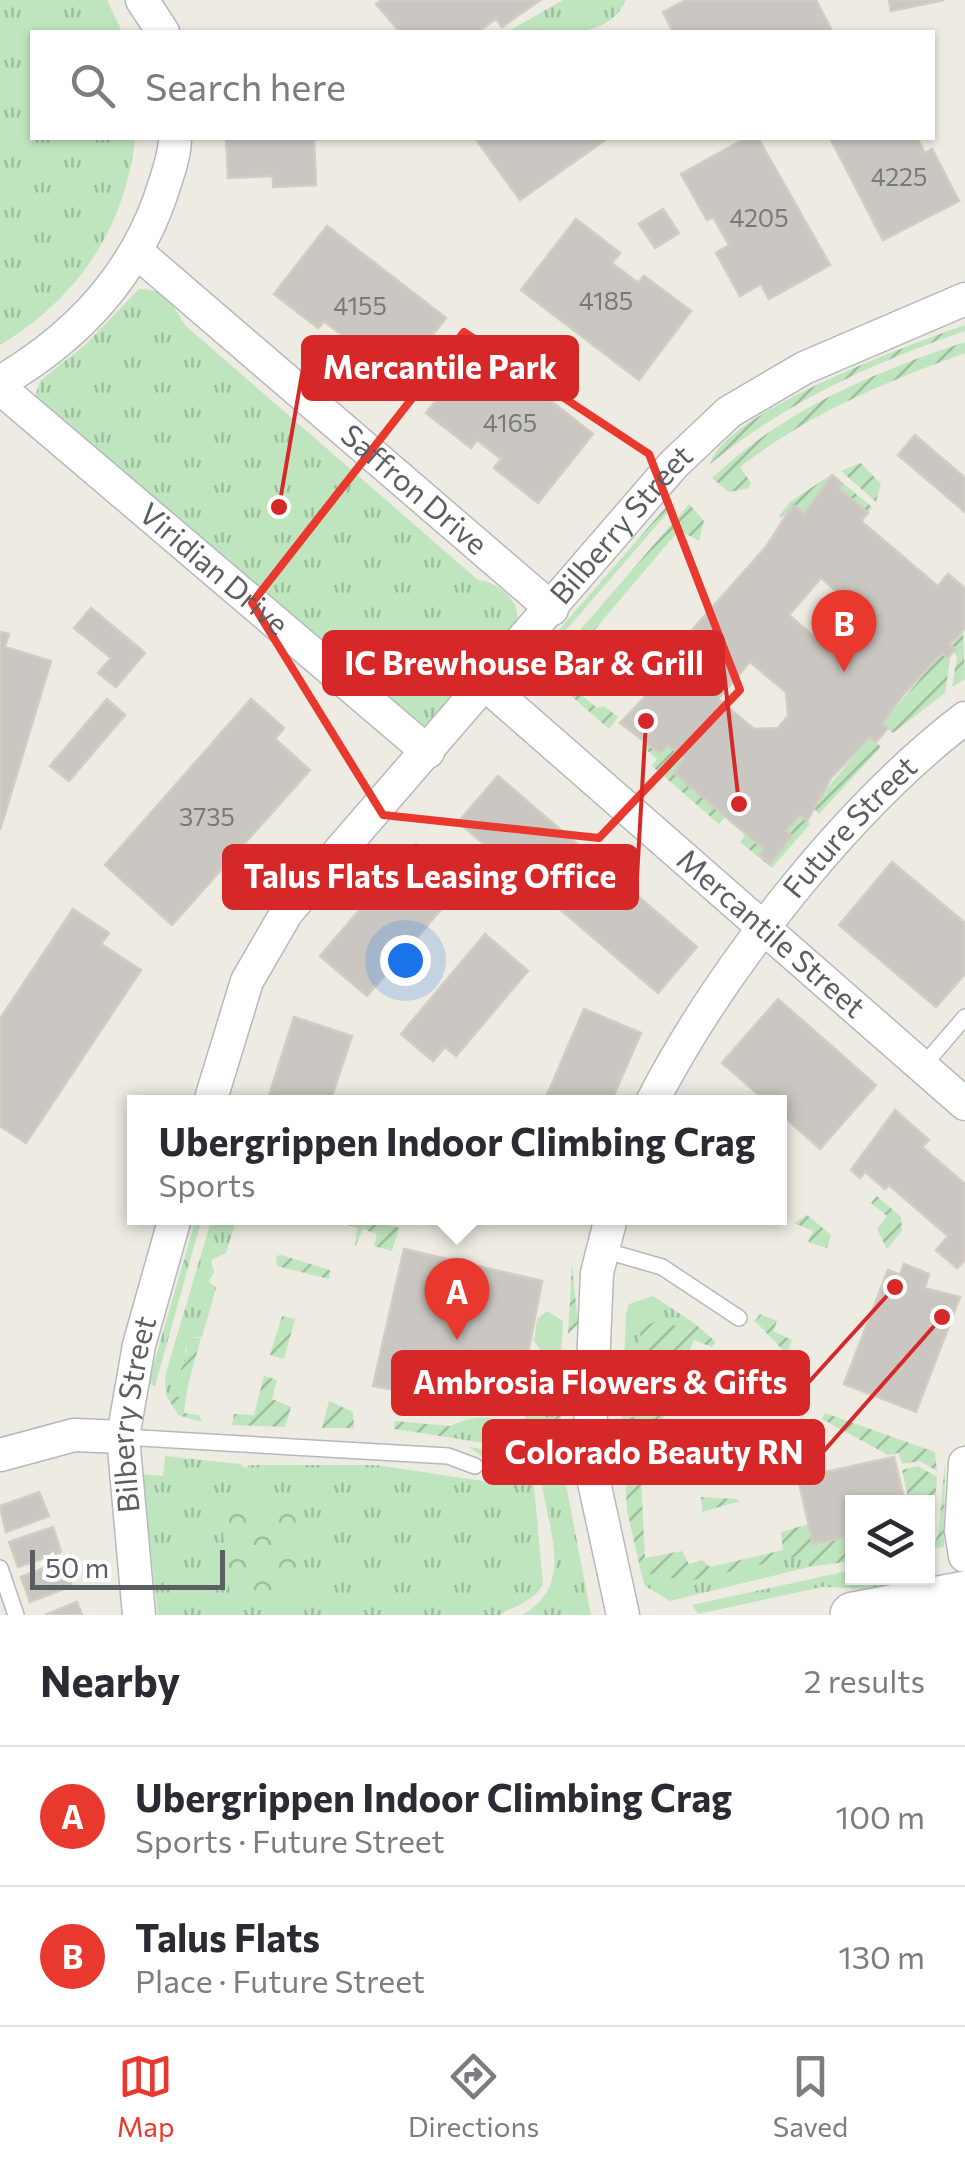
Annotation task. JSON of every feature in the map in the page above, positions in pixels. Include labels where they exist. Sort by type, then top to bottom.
[{"type":"main road","points":[[853,1615],[965,1594]]},
{"type":"street","points":[[142,0],[162,30]]},
{"type":"street","points":[[0,385],[50,353],[103,300],[137,252],[162,190],[174,140]]},
{"type":"street","name":"Saffron Drive","points":[[137,252],[552,609]]},
{"type":"street","name":"Bilberry Street","points":[[212,1095],[247,981],[287,912],[674,464],[729,412],[804,368],[965,299]]},
{"type":"street","name":"Viridian Drive","points":[[0,385],[428,752]]},
{"type":"street","name":"Mercantile Street","points":[[486,685],[965,1104]]},
{"type":"street","name":"Future Street","points":[[656,1095],[682,1043],[765,928],[896,780],[965,718]]},
{"type":"street","name":"Bilberry Street","points":[[140,1615],[124,1437],[139,1346],[173,1225]]},
{"type":"street","points":[[609,1225],[603,1250],[590,1375],[590,1459],[623,1615]]},
{"type":"street","points":[[0,1455],[74,1435],[124,1437]]},
{"type":"street","points":[[965,1463],[961,1530],[965,1556]]},
{"type":"lane","points":[[923,1066],[965,1018]]},
{"type":"lane","points":[[603,1250],[662,1266],[739,1318]]},
{"type":"lane","points":[[124,1437],[429,1455],[466,1460],[475,1466]]},
{"type":"lane","points":[[0,1568],[16,1615]]},
{"type":"highlighted area","points":[[464,332],[649,454],[740,690],[599,838],[383,815],[252,603]]},
{"type":"green space","points":[[0,0],[107,0],[121,30],[30,30],[30,140],[135,140],[121,201],[93,258],[74,283],[28,327],[0,345]]},
{"type":"green space","points":[[563,0],[626,0],[617,14],[590,29],[510,30]]},
{"type":"green space","points":[[139,289],[165,296],[187,327],[478,580],[501,589],[513,602],[516,626],[430,723],[417,727],[34,400],[40,381],[86,344]]},
{"type":"green space","points":[[965,325],[965,331],[831,386],[769,422],[710,464],[723,444],[783,402],[866,363]]},
{"type":"green space","points":[[965,342],[965,353],[848,401],[766,448],[740,467],[751,483],[749,488],[729,492],[712,478],[739,454],[799,413],[897,366]]},
{"type":"green space","points":[[861,463],[881,484],[876,502],[841,471]]},
{"type":"green space","points":[[832,474],[872,507],[868,513],[839,488],[832,475],[804,514],[793,505],[779,516],[790,502]]},
{"type":"green space","points":[[676,503],[531,667],[524,660],[539,643],[550,640],[666,507]]},
{"type":"green space","points":[[689,504],[704,521],[699,541],[679,530],[569,660],[557,667],[576,680],[573,688],[597,708],[604,706],[618,717],[609,729],[544,672]]},
{"type":"green space","points":[[963,627],[965,679],[952,687],[957,657],[949,644]]},
{"type":"green space","points":[[942,653],[950,660],[945,693],[893,733],[882,724]]},
{"type":"green space","points":[[870,737],[881,747],[819,814],[812,806]]},
{"type":"green space","points":[[647,742],[660,753],[668,745],[684,758],[675,774],[725,817],[719,824],[652,766],[657,759],[643,747]]},
{"type":"green space","points":[[800,815],[810,824],[772,868],[740,842],[746,834],[764,849],[760,855],[770,864],[791,836],[786,831]]},
{"type":"green space","points":[[877,1196],[901,1217],[902,1231],[887,1249],[877,1229],[887,1216],[871,1203]]},
{"type":"green space","points":[[807,1215],[831,1235],[827,1248],[808,1242],[813,1231],[794,1223]]},
{"type":"green space","points":[[194,1225],[200,1225],[155,1386],[148,1384]]},
{"type":"green space","points":[[210,1225],[235,1225],[226,1253],[211,1260],[214,1272],[209,1281],[216,1288],[202,1337],[191,1337],[185,1349],[187,1358],[182,1366],[189,1381],[186,1398],[166,1395],[165,1376]]},
{"type":"green space","points":[[347,1225],[399,1228],[392,1251],[374,1246],[377,1234],[363,1229],[355,1247],[357,1228]]},
{"type":"green space","points":[[276,1256],[330,1270],[329,1279],[277,1266]]},
{"type":"green space","points":[[572,1264],[578,1324],[568,1334]]},
{"type":"green space","points":[[653,1296],[694,1323],[683,1329],[659,1321],[643,1325],[643,1395],[636,1416],[622,1420],[626,1313],[629,1304]]},
{"type":"green space","points":[[547,1311],[563,1321],[561,1356],[542,1352],[534,1341],[537,1319]]},
{"type":"green space","points":[[760,1314],[777,1321],[773,1331],[792,1340],[787,1354],[755,1321]]},
{"type":"green space","points":[[282,1316],[295,1319],[284,1359],[270,1355]]},
{"type":"green space","points":[[659,1321],[683,1328],[694,1323],[716,1342],[712,1347],[694,1340],[666,1409],[663,1419],[680,1426],[680,1434],[651,1431],[641,1478],[645,1558],[682,1551],[689,1564],[702,1560],[710,1567],[783,1550],[781,1532],[809,1524],[814,1544],[845,1537],[845,1562],[809,1567],[808,1554],[688,1581],[641,1572],[627,1510],[622,1420],[636,1416],[642,1405],[643,1325]]},
{"type":"green space","points":[[192,1337],[201,1338],[189,1381],[181,1369],[187,1358],[186,1343]]},
{"type":"green space","points":[[538,1350],[553,1350],[553,1437],[549,1447],[539,1452],[453,1438],[450,1426],[476,1418],[517,1427],[524,1423]]},
{"type":"green space","points":[[553,1356],[561,1356],[561,1439],[557,1448],[542,1451],[553,1437]]},
{"type":"green space","points":[[264,1376],[277,1380],[272,1399],[291,1407],[285,1427],[232,1425],[234,1414],[254,1415]]},
{"type":"green space","points":[[166,1395],[186,1398],[184,1413],[199,1415],[202,1422],[178,1415]]},
{"type":"green space","points":[[329,1401],[353,1412],[354,1428],[322,1428]]},
{"type":"green space","points":[[825,1413],[935,1452],[937,1471],[920,1461],[902,1464],[899,1453],[888,1455],[822,1419]]},
{"type":"green space","points":[[395,1421],[450,1426],[453,1438],[394,1429]]},
{"type":"green space","points":[[469,1447],[519,1455],[532,1464],[543,1584],[535,1595],[500,1615],[158,1615],[142,1474],[163,1476],[165,1456],[240,1464],[247,1469],[248,1465],[376,1465],[489,1482],[485,1459]]},
{"type":"green space","points":[[551,1460],[564,1474],[591,1615],[522,1615],[539,1602],[554,1569],[541,1473]]},
{"type":"green space","points":[[945,1462],[944,1547],[935,1548]]},
{"type":"green space","points":[[918,1466],[937,1477],[935,1504],[935,1495],[907,1495],[902,1470]]},
{"type":"green space","points":[[701,1497],[736,1499],[740,1501],[702,1512]]},
{"type":"green space","points":[[293,1498],[304,1596],[231,1604],[220,1506]]},
{"type":"green space","points":[[812,1556],[809,1567],[670,1601],[645,1586],[641,1572],[688,1580]]},
{"type":"green space","points":[[845,1572],[845,1585],[898,1585],[869,1589],[822,1587],[698,1614],[692,1605]]},
{"type":"building","points":[[382,0],[540,0],[502,27],[496,19],[480,30],[398,30],[376,4]]},
{"type":"building","points":[[686,0],[816,0],[831,29],[672,30],[663,12]]},
{"type":"building","points":[[889,0],[944,0],[891,11]]},
{"type":"building","points":[[226,140],[314,140],[316,185],[273,187],[273,176],[228,178]]},
{"type":"building","points":[[476,140],[605,140],[520,200]]},
{"type":"building","points":[[742,140],[759,140],[830,265],[769,299],[761,284],[740,296],[716,253],[729,245],[713,217],[707,220],[681,174]]},
{"type":"building","points":[[831,140],[918,140],[925,153],[932,149],[959,201],[883,240]]},
{"type":"building","points":[[663,209],[679,233],[655,248],[639,224]]},
{"type":"building","points":[[576,219],[620,253],[612,263],[638,283],[644,276],[691,311],[639,380],[521,290]]},
{"type":"building","points":[[327,226],[446,318],[408,367],[398,359],[381,380],[342,350],[349,341],[324,321],[318,328],[274,294]]},
{"type":"building","points":[[480,345],[593,434],[538,503],[494,468],[501,459],[477,440],[471,448],[426,413]]},
{"type":"building","points":[[915,435],[965,478],[965,512],[898,455]]},
{"type":"building","points":[[832,475],[842,484],[839,488],[868,513],[861,521],[938,586],[948,574],[965,588],[965,628],[949,644],[955,649],[948,658],[942,653],[903,695],[882,724],[888,728],[876,742],[870,737],[831,778],[807,821],[800,815],[786,831],[792,836],[770,864],[759,855],[764,849],[674,773],[684,758],[668,745],[660,753],[620,723],[660,681],[653,674],[766,547],[793,505],[804,514]],"holes":[[[821,578],[858,610],[859,633],[850,644],[826,647],[789,615]],[[750,662],[786,692],[788,716],[778,728],[754,729],[718,699]]]},
{"type":"building","points":[[91,608],[145,653],[116,687],[98,673],[111,658],[74,628]]},
{"type":"building","points":[[0,632],[9,634],[5,647],[51,661],[0,830]]},
{"type":"building","points":[[107,699],[125,715],[69,781],[50,766]]},
{"type":"building","points":[[251,699],[284,728],[275,739],[310,770],[172,925],[105,865]]},
{"type":"building","points":[[498,776],[697,947],[658,993],[458,822]]},
{"type":"building","points":[[416,844],[463,884],[367,996],[320,956]]},
{"type":"building","points":[[892,862],[965,923],[965,974],[936,1007],[839,925]]},
{"type":"building","points":[[73,909],[109,933],[101,944],[141,970],[26,1143],[0,1126],[0,1019]]},
{"type":"building","points":[[485,934],[528,971],[456,1056],[445,1047],[433,1061],[401,1034]]},
{"type":"building","points":[[778,999],[876,1085],[820,1149],[787,1119],[787,1095],[759,1095],[722,1063]]},
{"type":"building","points":[[584,1009],[641,1033],[614,1095],[547,1095]]},
{"type":"building","points":[[294,1017],[352,1036],[332,1095],[269,1095]]},
{"type":"building","points":[[895,1110],[929,1140],[922,1147],[965,1184],[965,1260],[957,1268],[936,1250],[948,1236],[889,1185],[885,1189],[865,1172],[860,1178],[851,1170]]},
{"type":"building","points":[[404,1249],[542,1281],[517,1411],[373,1386]]},
{"type":"building","points":[[904,1264],[929,1274],[925,1288],[960,1297],[916,1412],[844,1384],[888,1270],[900,1275]]},
{"type":"building","points":[[894,1457],[903,1495],[845,1495],[845,1537],[813,1544],[798,1478]]},
{"type":"building","points":[[39,1492],[49,1516],[6,1532],[0,1506]]},
{"type":"building","points":[[53,1527],[61,1552],[18,1567],[9,1542]]},
{"type":"building","points":[[62,1561],[72,1586],[30,1602],[21,1577]]},
{"type":"building","points":[[77,1602],[82,1615],[45,1615]]},
{"type":"place","name":"Mercantile Park","points":[[279,507]]},
{"type":"place","name":"Talus Flats","points":[[844,672]]},
{"type":"place","name":"Talus Flats Leasing Office","points":[[646,721]]},
{"type":"place","name":"IC Brewhouse Bar & Grill","points":[[739,804]]},
{"type":"place","name":"Ambrosia Flowers & Gifts","points":[[895,1287]]},
{"type":"place","name":"Colorado Beauty RN","points":[[942,1317]]},
{"type":"place","name":"Ubergrippen Indoor Climbing Crag","points":[[457,1340]]}]
